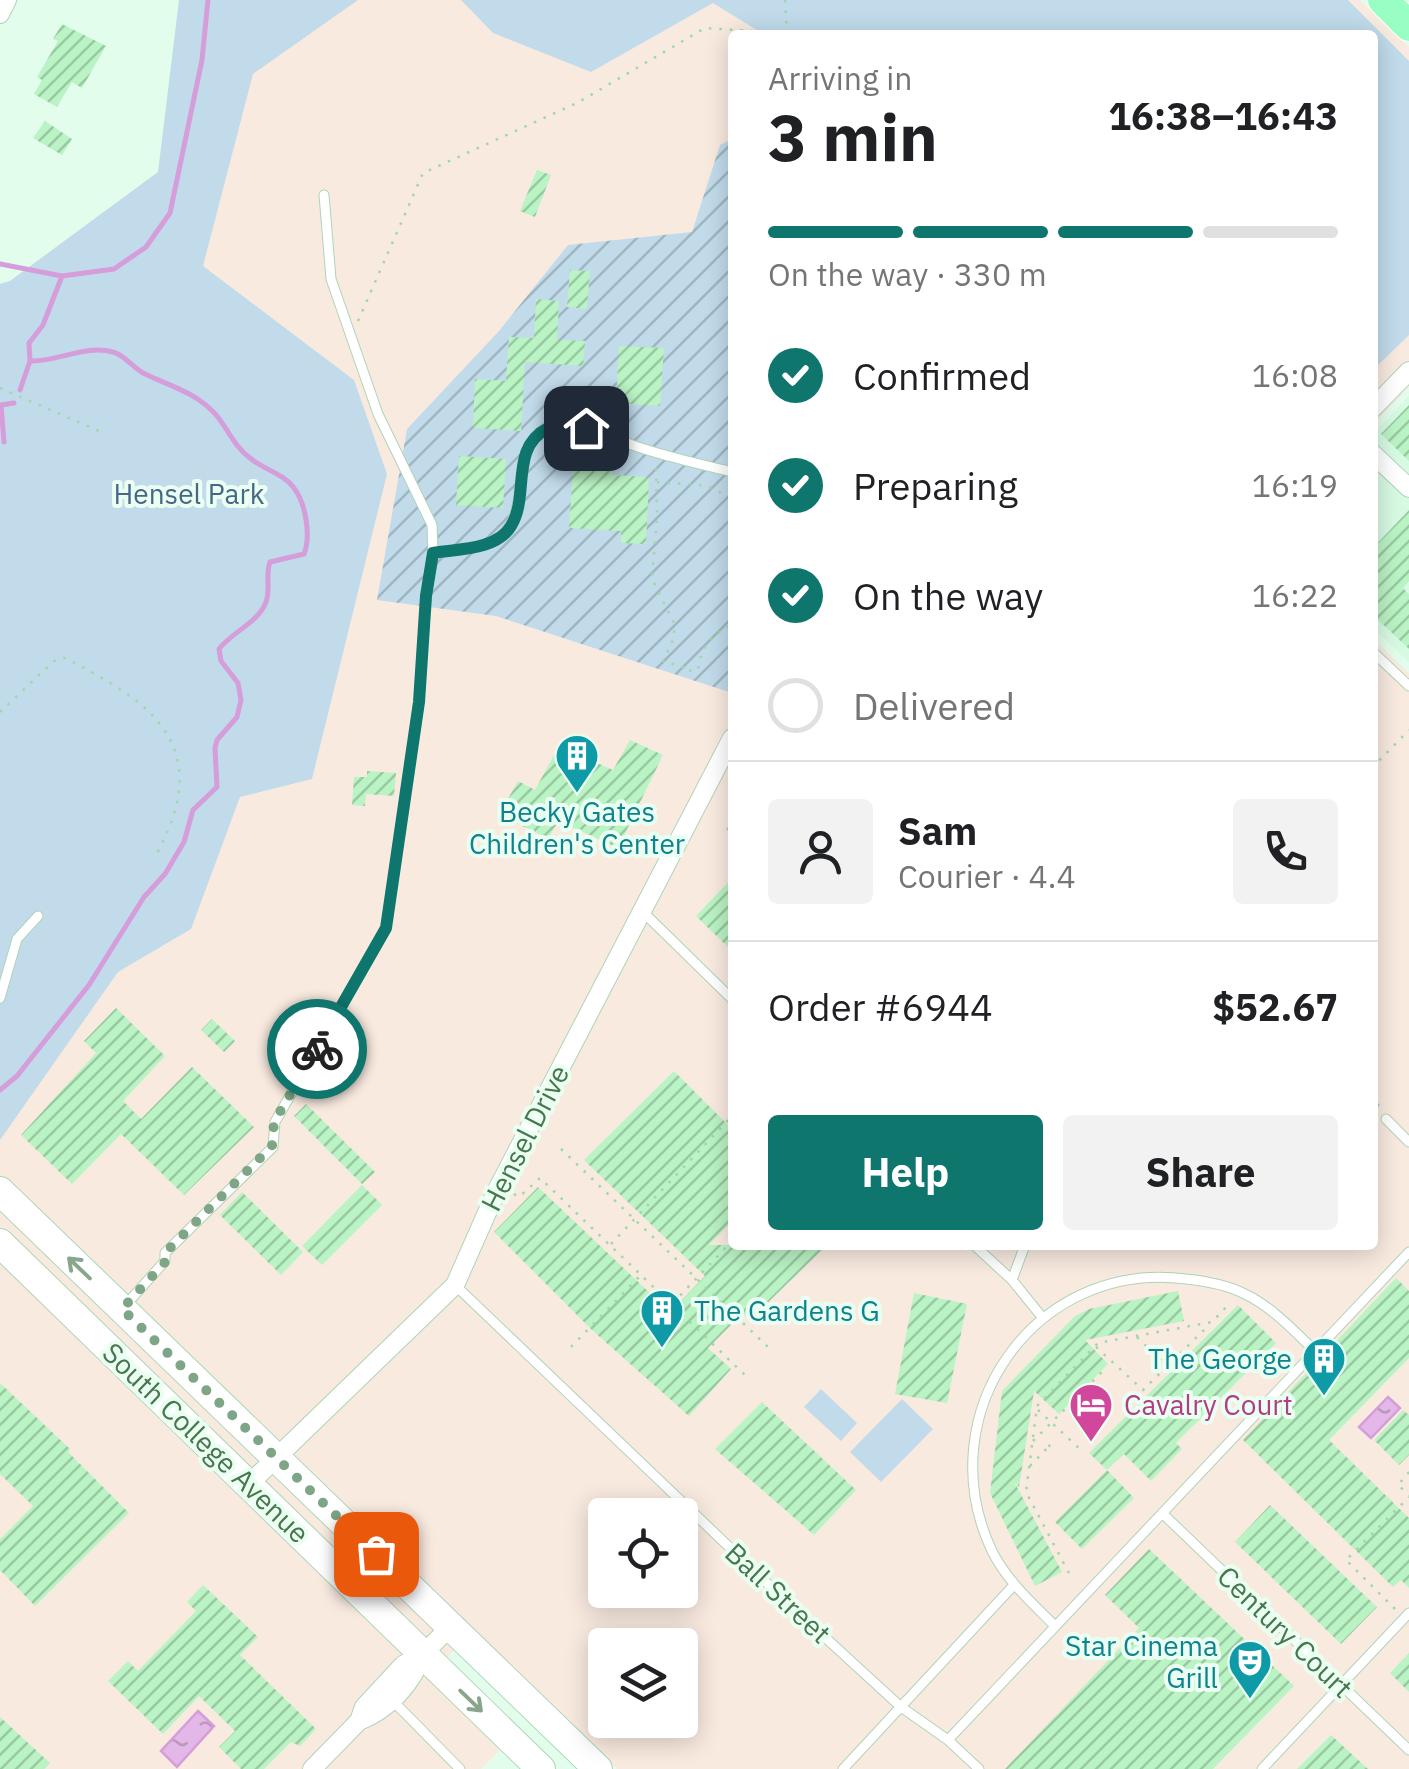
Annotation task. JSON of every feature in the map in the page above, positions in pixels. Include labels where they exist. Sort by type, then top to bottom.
[{"type":"main road","points":[[1383,0],[1409,26]]},
{"type":"main road","name":"South College Avenue","points":[[0,1192],[598,1769]]},
{"type":"main road","name":"South College Avenue","points":[[0,1242],[541,1769]]},
{"type":"main road","points":[[96,1337],[122,1309]]},
{"type":"street","points":[[0,14],[7,0]]},
{"type":"street","points":[[1378,403],[1409,371]]},
{"type":"street","points":[[1378,459],[1409,488]]},
{"type":"street","name":"Hensel Drive","points":[[248,1485],[455,1285],[499,1186],[728,746]]},
{"type":"street","points":[[359,1721],[364,1707],[403,1665],[423,1654],[451,1626]]},
{"type":"street","points":[[312,1769],[359,1721],[378,1713],[391,1700],[416,1672],[423,1654]]},
{"type":"lane","points":[[122,1309],[165,1262],[165,1253],[272,1146],[274,1122],[386,928],[419,702],[432,526],[378,414],[332,278],[324,195]]},
{"type":"lane","points":[[433,553],[498,540],[512,526],[526,452],[533,440],[552,426],[578,424],[653,452],[728,471]]},
{"type":"lane","points":[[1378,657],[1409,686]]},
{"type":"lane","points":[[642,911],[728,995]]},
{"type":"lane","points":[[0,998],[17,939],[38,916]]},
{"type":"lane","points":[[1386,1120],[1409,1142]]},
{"type":"lane","points":[[979,1250],[1012,1280],[1042,1317]]},
{"type":"lane","points":[[1012,1280],[1023,1250]]},
{"type":"lane","points":[[948,1740],[1409,1252]]},
{"type":"lane","points":[[1056,1626],[1014,1585],[992,1552],[979,1516],[974,1486],[974,1448],[981,1406],[997,1370],[1017,1343],[1042,1317],[1074,1297],[1110,1283],[1141,1277],[1206,1282],[1241,1292],[1281,1318],[1315,1351]]},
{"type":"lane","name":"Ball Street","points":[[455,1285],[901,1707],[948,1740],[978,1769]]},
{"type":"lane","name":"Century Court","points":[[1162,1514],[1409,1750]]},
{"type":"lane","points":[[842,1769],[1014,1585]]},
{"type":"lane","points":[[1262,1769],[1407,1616]]},
{"type":"lane","points":[[391,1700],[460,1769]]},
{"type":"path","points":[[785,0],[786,30]]},
{"type":"path","points":[[351,336],[423,173],[577,102],[705,28],[732,30]]},
{"type":"path","points":[[0,388],[99,430]]},
{"type":"path","points":[[653,452],[657,482],[652,580],[675,626],[663,661],[683,667],[684,671],[698,670],[701,652],[713,634],[728,627]]},
{"type":"path","points":[[657,482],[728,493]]},
{"type":"path","points":[[0,712],[54,661],[64,658],[122,690],[150,711],[173,741],[178,768],[171,827],[156,855]]},
{"type":"path","points":[[1378,762],[1409,730]]},
{"type":"path","points":[[1378,1106],[1386,1120]]},
{"type":"path","points":[[610,1244],[728,1120]]},
{"type":"path","points":[[561,1149],[769,1348]]},
{"type":"path","points":[[499,1186],[519,1197],[540,1178],[745,1375]]},
{"type":"path","points":[[672,1304],[728,1244]]},
{"type":"path","points":[[571,1348],[641,1275]]},
{"type":"path","points":[[1095,1346],[1143,1390],[1241,1292]]},
{"type":"path","points":[[1069,1573],[1026,1492],[1037,1408],[1095,1346],[1212,1322]]},
{"type":"path","points":[[1136,1336],[1167,1366]]},
{"type":"path","points":[[1032,1442],[1106,1368]]},
{"type":"path","points":[[1063,1370],[1068,1374]]},
{"type":"path","points":[[1037,1408],[1082,1452]]},
{"type":"path","points":[[1029,1467],[1047,1448]]},
{"type":"path","points":[[1407,1616],[1346,1560],[1409,1496],[1398,1484],[1409,1472]]},
{"type":"shaded area","points":[[243,0],[1360,0],[1409,47],[1409,387],[1378,420],[1378,30],[728,30],[728,1250],[1378,1250],[1378,644],[1409,673],[1409,1769],[617,1769],[475,1629],[428,1677],[502,1748],[481,1769],[0,1769],[0,284],[10,281],[158,172]]},
{"type":"shaded area","points":[[1409,396],[1409,662],[1378,633],[1378,429]]},
{"type":"green space","name":"Hensel Park","points":[[179,0],[358,0],[253,74],[203,266],[354,380],[387,474],[312,779],[240,797],[191,929],[118,972],[0,1140],[0,284],[10,281],[158,172]]},
{"type":"green space","points":[[461,0],[1348,0],[1378,30],[757,30],[713,3],[591,72],[493,33]]},
{"type":"green space","points":[[1378,30],[1409,61],[1409,335],[1378,365]]},
{"type":"green space","points":[[728,141],[728,692],[496,616],[377,600],[407,429],[499,331],[568,245],[692,232],[720,145]]},
{"type":"green space","points":[[821,1389],[857,1423],[841,1441],[804,1407]]},
{"type":"green space","points":[[902,1399],[933,1429],[881,1482],[850,1452]]},
{"type":"water","points":[[1388,1397],[1400,1408],[1371,1438],[1359,1427]]},
{"type":"water","points":[[198,1711],[214,1726],[177,1767],[161,1751]]},
{"type":"building","points":[[62,24],[106,46],[82,88],[72,82],[57,107],[34,94],[42,80],[37,77],[58,41],[53,39]]},
{"type":"building","points":[[45,121],[72,139],[62,155],[33,138]]},
{"type":"building","points":[[537,170],[551,175],[535,217],[520,211]]},
{"type":"building","points":[[570,270],[590,271],[587,309],[567,307]]},
{"type":"building","points":[[536,299],[559,301],[557,340],[585,341],[583,366],[525,362],[521,431],[473,428],[475,379],[506,381],[509,337],[534,338]]},
{"type":"building","points":[[619,346],[664,348],[660,406],[616,403]]},
{"type":"building","points":[[1409,405],[1409,461],[1381,434]]},
{"type":"building","points":[[574,455],[613,457],[612,475],[649,477],[646,544],[621,543],[621,531],[569,528]]},
{"type":"building","points":[[459,456],[506,459],[503,508],[456,505]]},
{"type":"building","points":[[1409,510],[1409,581],[1403,588],[1409,594],[1409,649],[1378,620],[1378,543]]},
{"type":"building","name":"Becky Gates Children's Center","points":[[630,740],[663,755],[618,848],[559,821],[548,838],[499,815],[518,781],[535,790],[559,746],[613,770]]},
{"type":"building","points":[[367,771],[396,773],[394,796],[366,794],[365,806],[352,805],[354,777],[367,777]]},
{"type":"building","points":[[728,882],[728,947],[696,916]]},
{"type":"building","points":[[116,1008],[165,1056],[123,1101],[141,1119],[192,1067],[254,1127],[184,1195],[121,1134],[72,1184],[21,1135],[96,1053],[84,1041]]},
{"type":"building","points":[[212,1019],[235,1041],[224,1052],[201,1030]]},
{"type":"building","points":[[674,1071],[728,1125],[728,1225],[709,1245],[728,1245],[728,1250],[822,1250],[750,1320],[743,1313],[708,1348],[731,1369],[689,1416],[592,1330],[494,1232],[538,1187],[670,1312],[705,1276],[584,1160]]},
{"type":"building","points":[[306,1104],[375,1172],[362,1184],[294,1116]]},
{"type":"building","points":[[362,1185],[382,1205],[322,1265],[302,1246]]},
{"type":"building","points":[[242,1192],[303,1252],[281,1275],[220,1215]]},
{"type":"building","name":"The George","points":[[1396,1278],[1409,1291],[1409,1358],[1329,1440],[1409,1518],[1409,1588],[1401,1580],[1393,1587],[1243,1440]]},
{"type":"building","points":[[1178,1291],[1184,1321],[1085,1340],[1108,1364],[1059,1414],[1034,1391],[1019,1487],[1015,1483],[1062,1572],[1035,1586],[990,1493],[1002,1391],[1075,1316],[1089,1309]]},
{"type":"building","points":[[914,1293],[967,1304],[947,1403],[895,1394]]},
{"type":"building","points":[[1238,1305],[1276,1343],[1176,1443],[1182,1449],[1151,1481],[1124,1454],[1107,1470],[1089,1453]]},
{"type":"building","points":[[0,1383],[70,1449],[68,1452],[129,1513],[35,1606],[0,1570],[0,1539],[33,1506],[0,1474]]},
{"type":"building","points":[[762,1402],[856,1490],[814,1535],[715,1449]]},
{"type":"building","points":[[1403,1410],[1409,1415],[1409,1455],[1399,1465],[1374,1440]]},
{"type":"building","points":[[1107,1470],[1134,1498],[1082,1549],[1055,1522]]},
{"type":"building","points":[[1270,1505],[1377,1607],[1341,1644],[1235,1542]]},
{"type":"building","points":[[1149,1549],[1294,1686],[1213,1769],[1005,1769],[1139,1628],[1105,1595]]},
{"type":"building","points":[[203,1585],[258,1637],[240,1655],[316,1729],[300,1746],[291,1742],[264,1769],[241,1769],[219,1747],[235,1731],[199,1696],[163,1734],[108,1681],[128,1661],[138,1671],[196,1611],[187,1602]]},
{"type":"building","points":[[1409,1653],[1409,1692],[1390,1673]]},
{"type":"building","points":[[0,1717],[50,1763],[44,1769],[0,1769]]},
{"type":"building","points":[[1331,1735],[1368,1769],[1297,1769]]},
{"type":"waterway","points":[[0,264],[62,276],[114,269],[146,247],[170,213],[202,60],[208,0]]},
{"type":"waterway","points":[[0,1090],[17,1076],[89,985],[144,897],[165,874],[184,842],[193,810],[217,787],[217,740],[237,717],[241,700],[238,683],[221,661],[219,649],[263,609],[270,562],[304,554],[307,538],[304,511],[294,488],[244,453],[217,416],[192,396],[145,374],[113,352],[93,350],[30,361],[29,343],[43,325],[62,276]]},
{"type":"waterway","points":[[20,390],[30,361]]},
{"type":"waterway","points":[[4,442],[1,405],[14,403]]},
{"type":"way so far","points":[[317,1049],[274,1122],[272,1146],[165,1253],[165,1262],[122,1309],[376,1554]]},
{"type":"place","name":"Becky Gates Children's Center","points":[[577,794]]},
{"type":"place","name":"The Gardens G","points":[[662,1349]]},
{"type":"place","name":"The George","points":[[1324,1397]]},
{"type":"place","name":"Cavalry Court","points":[[1091,1443]]},
{"type":"place","name":"Star Cinema Grill","points":[[1250,1700]]},
{"type":"route","points":[[317,1049],[386,928],[419,702],[433,553],[498,540],[512,526],[523,464],[533,440],[552,426],[564,423],[586,428]]}]
